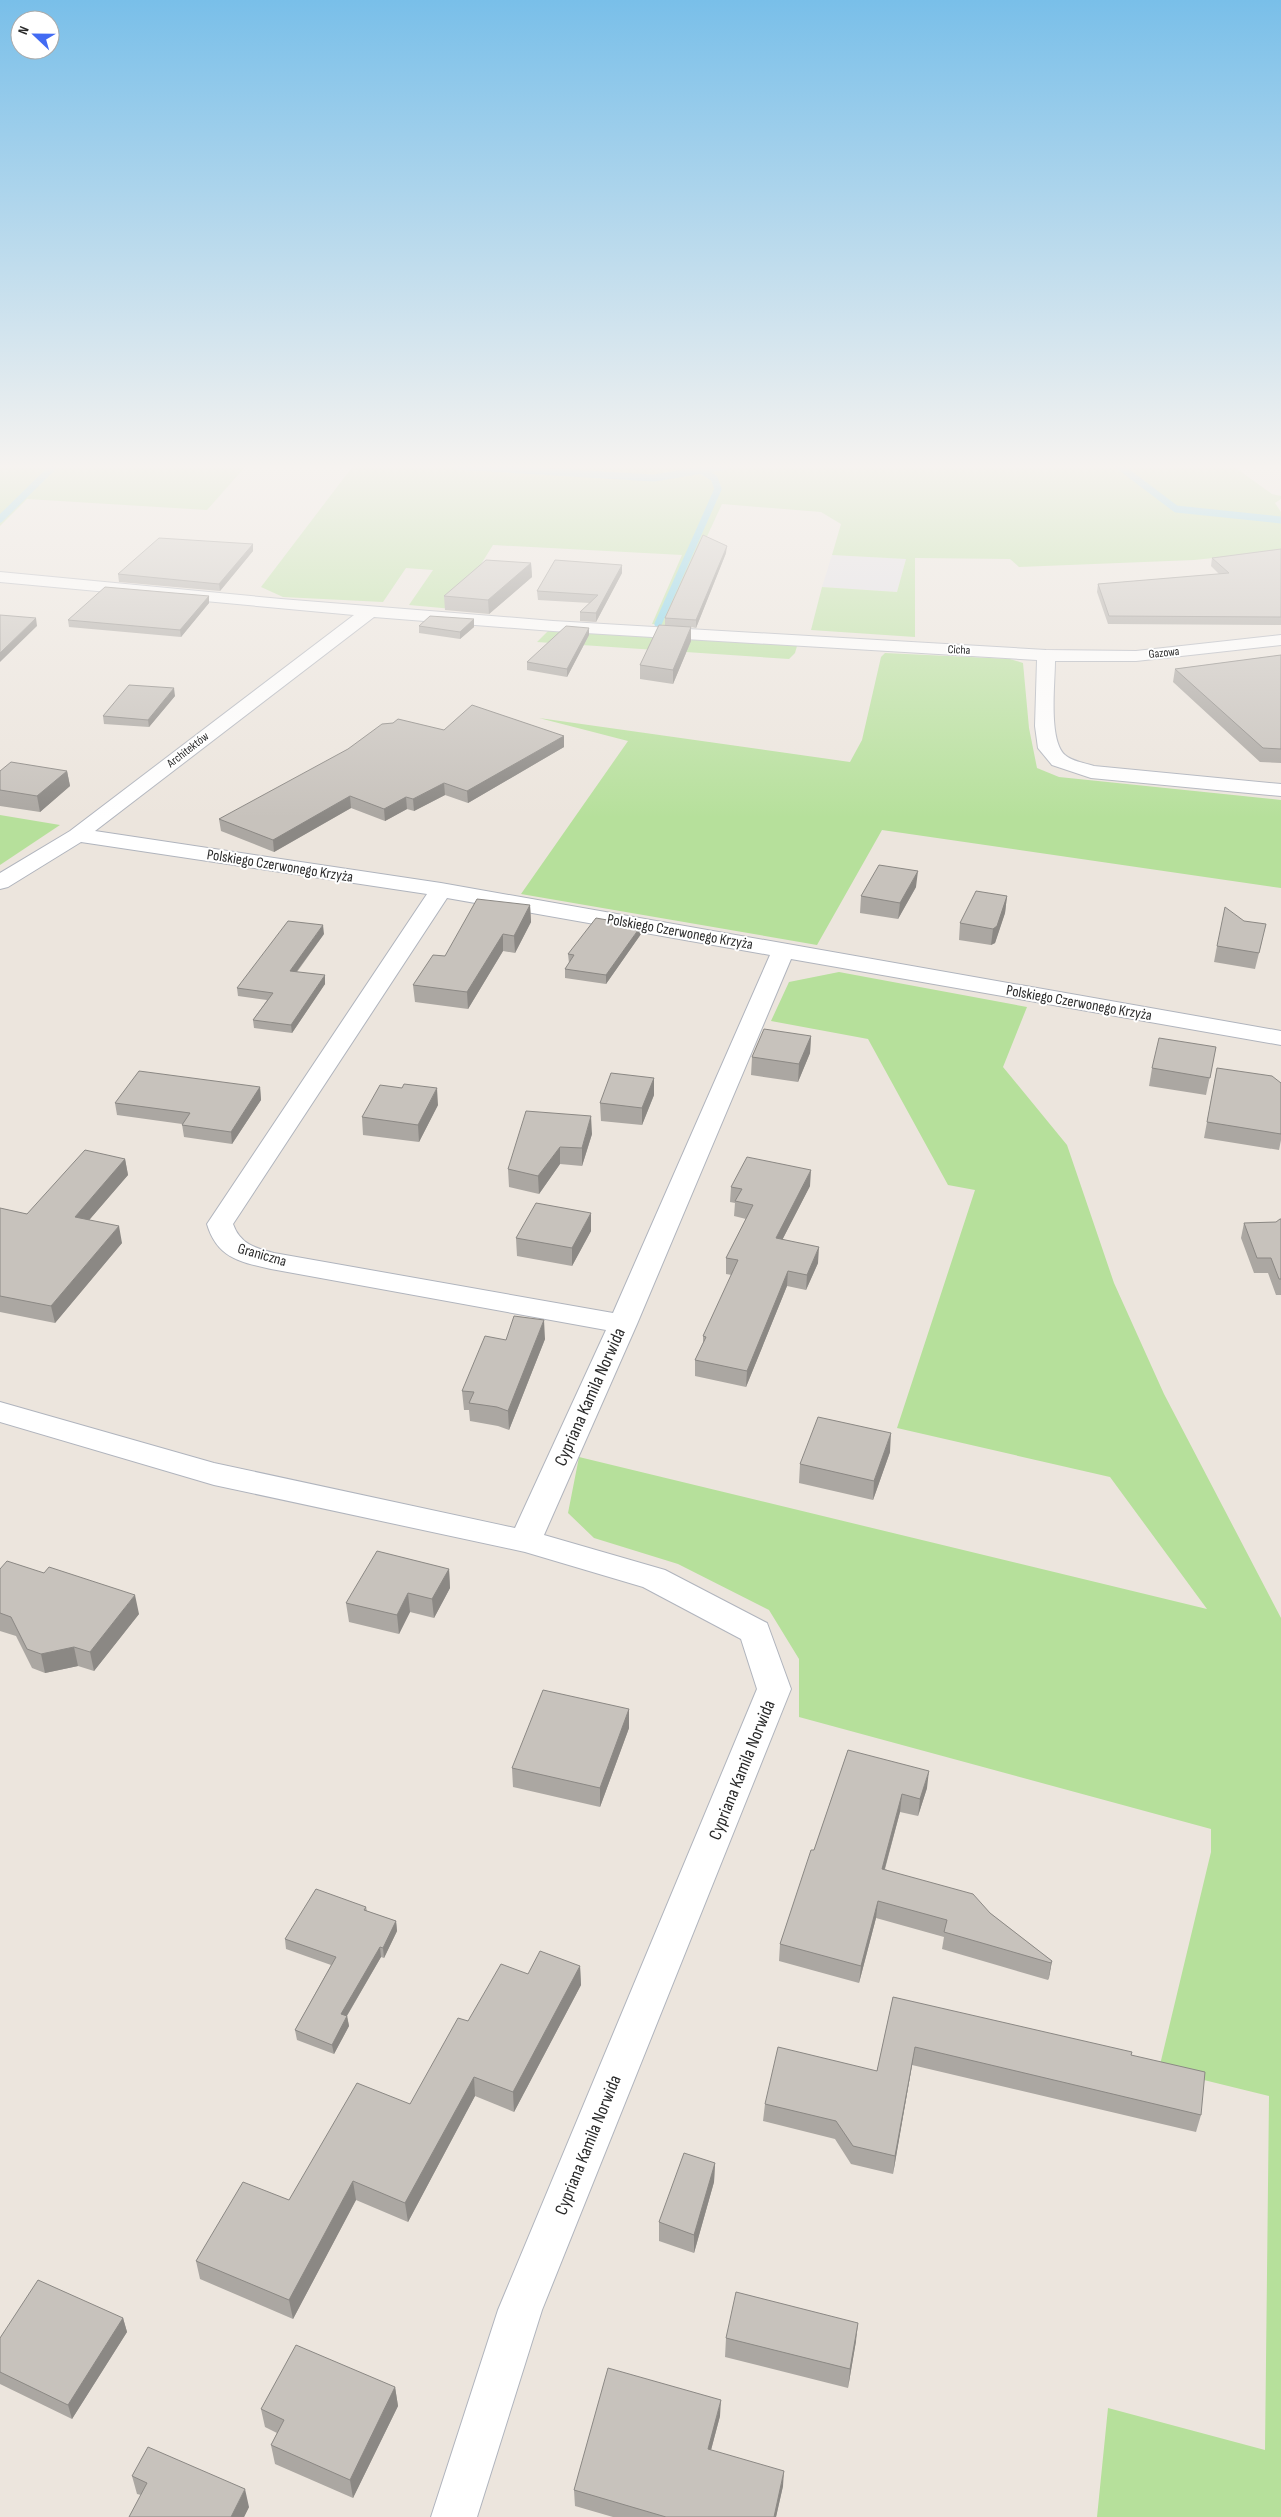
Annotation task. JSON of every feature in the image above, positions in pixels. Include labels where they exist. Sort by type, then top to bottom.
[{"type":"street","name":"Cicha","points":[[78,583],[182,592],[281,604],[553,626],[1046,655]]},
{"type":"street","name":"Architektów","points":[[0,882],[77,835],[372,610]]},
{"type":"street","name":"Gazowa","points":[[1046,655],[1136,656],[1281,640]]},
{"type":"street","points":[[1046,655],[1045,726],[1048,748],[1059,761],[1091,772],[1281,790]]},
{"type":"street","name":"Polskiego Czerwonego Krzyża","points":[[77,835],[441,890],[1281,1038]]},
{"type":"street","name":"Graniczna","points":[[441,890],[220,1224],[223,1237],[234,1250],[271,1261],[623,1324]]},
{"type":"street","name":"Cypriana Kamila Norwida","points":[[454,2517],[520,2310],[774,1689],[755,1632],[654,1578],[524,1542],[623,1324],[783,951]]},
{"type":"street","points":[[0,1412],[214,1474],[524,1542]]},
{"type":"shaded area","points":[[823,583],[899,583],[897,592],[822,587]]},
{"type":"green space","points":[[264,583],[396,583],[383,602],[283,597],[261,587]]},
{"type":"green space","points":[[424,583],[469,583],[453,609],[409,605]]},
{"type":"green space","points":[[670,583],[685,583],[666,625],[652,624]]},
{"type":"green space","points":[[899,583],[915,583],[915,637],[811,630],[822,587],[897,592]]},
{"type":"green space","points":[[549,630],[797,646],[795,653],[789,659],[537,642]]},
{"type":"green space","points":[[885,653],[1010,659],[1023,663],[1029,728],[1037,768],[1059,777],[1281,800],[1281,888],[882,830],[817,945],[521,894],[628,741],[539,718],[850,762],[862,740],[881,657]]},
{"type":"green space","points":[[0,815],[60,825],[0,865]]},
{"type":"green space","points":[[839,972],[1027,1007],[1003,1067],[1067,1145],[1114,1283],[1164,1394],[1281,1618],[1281,2517],[1097,2517],[1108,2408],[1265,2450],[1269,2096],[1159,2069],[1211,1852],[1211,1829],[799,1717],[799,1659],[769,1610],[678,1564],[594,1538],[568,1513],[579,1457],[1207,1609],[1110,1477],[897,1428],[975,1190],[948,1185],[868,1039],[771,1021],[789,982]]},
{"type":"building","points":[[459,583],[507,583],[488,600],[444,596]]},
{"type":"building","points":[[541,583],[612,583],[596,613],[580,612],[598,595],[537,591]]},
{"type":"building","points":[[681,583],[711,583],[696,620],[665,618]]},
{"type":"building","points":[[1281,583],[1281,617],[1109,616],[1098,584]]},
{"type":"building","points":[[105,587],[209,596],[180,630],[68,620]]},
{"type":"building","points":[[0,615],[36,618],[0,653]]},
{"type":"building","points":[[430,616],[474,619],[460,632],[419,626]]},
{"type":"building","points":[[659,625],[691,627],[673,670],[640,665]]},
{"type":"building","points":[[566,626],[589,628],[567,669],[527,662]]},
{"type":"building","points":[[1281,655],[1281,749],[1263,748],[1175,669]]},
{"type":"building","points":[[129,685],[174,688],[148,720],[103,716]]},
{"type":"building","points":[[472,705],[564,736],[467,791],[444,783],[413,799],[406,797],[384,809],[350,796],[273,840],[219,819],[348,749],[382,724],[393,723],[398,719],[444,730]]},
{"type":"building","points":[[11,762],[67,771],[37,796],[0,790],[0,771]]},
{"type":"building","points":[[879,865],[918,871],[900,903],[861,896]]},
{"type":"building","points":[[976,891],[1007,896],[997,926],[993,929],[960,923]]},
{"type":"building","points":[[477,899],[530,905],[514,936],[503,934],[467,992],[413,985],[433,955],[445,956]]},
{"type":"building","points":[[1225,907],[1244,921],[1266,924],[1259,953],[1217,946]]},
{"type":"building","points":[[596,918],[641,926],[606,975],[565,969],[574,955],[568,954]]},
{"type":"building","points":[[288,921],[323,925],[290,971],[325,975],[291,1025],[253,1020],[273,993],[237,988]]},
{"type":"building","points":[[764,1029],[811,1036],[799,1064],[752,1057]]},
{"type":"building","points":[[1159,1038],[1216,1047],[1210,1078],[1152,1068]]},
{"type":"building","points":[[1217,1068],[1272,1076],[1281,1083],[1281,1134],[1207,1122]]},
{"type":"building","points":[[139,1071],[260,1087],[231,1132],[182,1125],[190,1113],[115,1103]]},
{"type":"building","points":[[611,1073],[654,1078],[642,1108],[600,1103]]},
{"type":"building","points":[[404,1084],[437,1088],[418,1125],[362,1117],[380,1085],[402,1088]]},
{"type":"building","points":[[526,1111],[591,1116],[582,1148],[560,1147],[538,1176],[508,1169]]},
{"type":"building","points":[[85,1150],[125,1159],[75,1217],[119,1226],[51,1306],[0,1296],[0,1208],[27,1214]]},
{"type":"building","points":[[747,1157],[811,1170],[776,1238],[819,1247],[807,1275],[788,1271],[747,1371],[695,1360],[706,1337],[703,1336],[738,1260],[726,1258],[753,1205],[735,1201],[742,1189],[731,1187]]},
{"type":"building","points":[[536,1203],[591,1213],[572,1248],[516,1238]]},
{"type":"building","points":[[1280,1219],[1281,1279],[1279,1279],[1271,1258],[1257,1258],[1244,1223],[1276,1222]]},
{"type":"building","points":[[514,1316],[544,1320],[508,1411],[497,1407],[469,1403],[474,1392],[462,1391],[485,1336],[506,1340]]},
{"type":"building","points":[[818,1417],[891,1433],[874,1481],[800,1464]]},
{"type":"building","points":[[377,1551],[449,1569],[432,1599],[408,1593],[397,1615],[346,1603]]},
{"type":"building","points":[[7,1561],[44,1573],[49,1567],[135,1595],[90,1652],[74,1647],[41,1654],[27,1649],[11,1617],[0,1613],[0,1569]]},
{"type":"building","points":[[543,1690],[629,1709],[600,1788],[512,1768]]},
{"type":"building","points":[[848,1750],[929,1771],[920,1799],[902,1794],[882,1869],[973,1894],[990,1913],[1052,1961],[1051,1963],[944,1932],[947,1920],[878,1901],[861,1966],[780,1944],[811,1850],[814,1850]]},
{"type":"building","points":[[316,1889],[366,1907],[364,1910],[396,1921],[383,1948],[380,1947],[341,2014],[347,2016],[332,2045],[295,2030],[336,1957],[285,1939]]},
{"type":"building","points":[[540,1951],[580,1966],[513,2092],[474,2077],[405,2203],[353,2181],[289,2300],[196,2261],[243,2182],[289,2200],[357,2083],[410,2104],[458,2018],[468,2021],[501,1964],[528,1974]]},
{"type":"building","points":[[893,1997],[1132,2052],[1131,2055],[1205,2072],[1201,2115],[915,2047],[895,2156],[853,2146],[836,2121],[765,2104],[778,2047],[877,2071]]},
{"type":"building","points":[[684,2153],[715,2163],[694,2235],[659,2222]]},
{"type":"building","points":[[38,2280],[123,2318],[68,2405],[0,2372],[0,2338]]},
{"type":"building","points":[[736,2292],[858,2323],[850,2369],[726,2338]]},
{"type":"building","points":[[296,2345],[395,2387],[350,2480],[271,2445],[284,2420],[261,2409]]},
{"type":"building","points":[[608,2368],[721,2400],[708,2449],[784,2471],[774,2517],[666,2517],[574,2490]]},
{"type":"building","points":[[148,2447],[245,2489],[231,2517],[129,2517],[147,2483],[132,2476]]},
{"type":"waterway","points":[[658,624],[676,583]]}]
